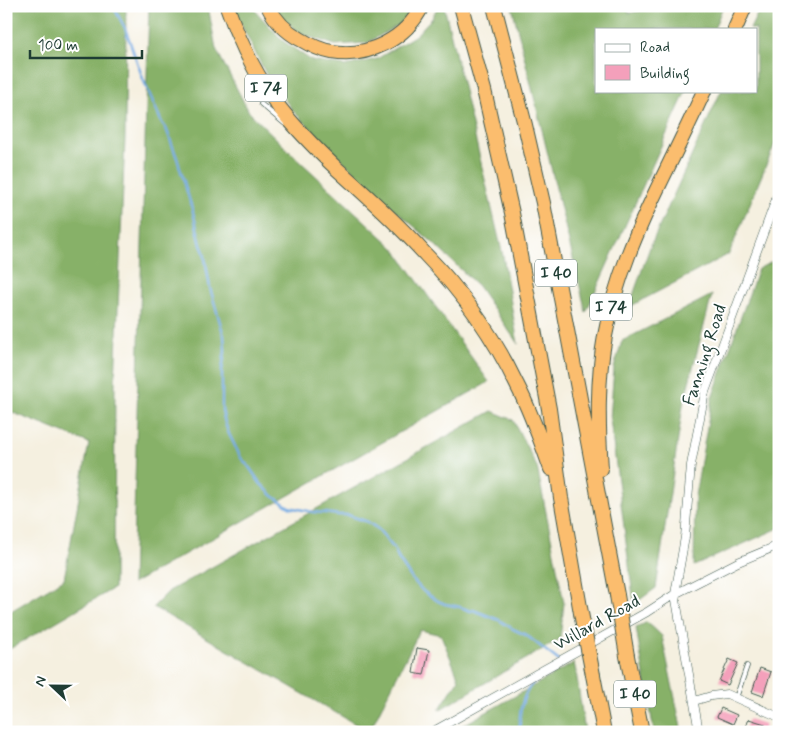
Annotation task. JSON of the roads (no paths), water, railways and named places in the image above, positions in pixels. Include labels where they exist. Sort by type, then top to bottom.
[{"type":"highway","name":"I 74","points":[[228,6],[241,42],[253,67],[266,88],[295,126],[427,256],[478,317],[518,385],[561,498]]},
{"type":"highway","points":[[268,6],[278,22],[297,38],[323,50],[346,53],[361,52],[386,43],[400,34],[410,24],[422,6]]},
{"type":"highway","name":"I 40","points":[[461,6],[488,107],[512,213],[549,409],[561,498],[604,732]]},
{"type":"highway","name":"I 40","points":[[494,6],[525,125],[543,204],[642,732]]},
{"type":"highway","points":[[734,28],[745,6]]},
{"type":"highway","name":"I 74","points":[[607,542],[598,405],[605,336],[612,304],[640,225],[704,92]]},
{"type":"street","name":"Fanning Road","points":[[675,594],[685,537],[691,465],[705,392],[779,191]]},
{"type":"street","name":"Willard Road","points":[[432,732],[647,612],[675,594],[738,562],[779,545]]},
{"type":"street","points":[[675,594],[699,732]]},
{"type":"street","points":[[694,701],[727,694],[779,718]]},
{"type":"lane","points":[[261,104],[326,157]]},
{"type":"lane","points":[[736,698],[747,666]]},
{"type":"waterway","points":[[113,6],[125,28],[143,79],[166,128],[193,212],[204,252],[210,288],[224,336],[222,410],[229,434],[241,458],[260,483],[273,496],[289,507],[313,512],[348,515],[368,522],[379,530],[395,550],[412,579],[424,592],[445,604],[473,610],[499,620],[526,635],[563,664]]},
{"type":"waterway","points":[[552,669],[563,664]]},
{"type":"waterway","points":[[521,732],[520,718],[524,699],[528,689],[539,677]]}]
